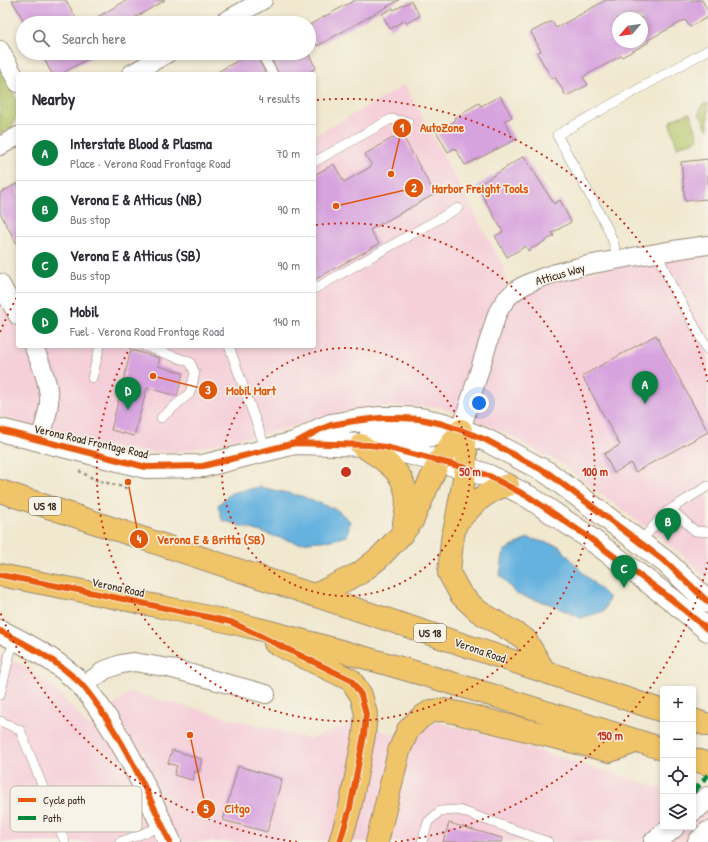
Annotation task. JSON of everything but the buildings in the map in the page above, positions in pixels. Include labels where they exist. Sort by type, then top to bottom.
[{"type":"highway","points":[[315,595],[360,573],[379,558],[402,534],[412,521],[440,461],[461,430]]},
{"type":"highway","points":[[461,430],[466,453],[466,468],[452,540],[449,573],[461,595],[478,610],[525,638],[545,672]]},
{"type":"highway","points":[[361,445],[388,462],[400,475],[407,492],[406,517],[402,534]]},
{"type":"highway","points":[[456,523],[479,498],[495,488],[508,485]]},
{"type":"highway","name":"Verona Road","points":[[0,491],[660,710]]},
{"type":"highway","name":"Verona Road","points":[[0,575],[231,622],[293,638],[453,683],[660,748]]},
{"type":"highway","points":[[231,622],[351,680],[361,695],[366,714],[364,735],[350,808],[340,842]]},
{"type":"highway","points":[[378,842],[403,739],[413,723],[431,711],[443,710],[458,713],[610,751],[638,741]]},
{"type":"highway","points":[[696,721],[708,725]]},
{"type":"highway","points":[[696,760],[708,764]]},
{"type":"street","points":[[244,16],[263,0]]},
{"type":"street","points":[[0,50],[16,79]]},
{"type":"street","points":[[134,72],[155,60]]},
{"type":"street","points":[[0,146],[16,137]]},
{"type":"street","name":"Atticus Way","points":[[461,430],[497,314],[506,298],[519,288],[547,276],[618,260],[708,245]]},
{"type":"street","points":[[0,283],[16,312]]},
{"type":"street","points":[[33,348],[38,358],[46,385],[49,403],[40,440]]},
{"type":"street","name":"Verona Road Frontage Road","points":[[0,430],[146,466],[203,466],[294,442],[331,425],[380,418],[420,419],[443,424],[486,440],[548,473],[640,542],[707,598]]},
{"type":"street","points":[[335,444],[373,434],[427,436],[461,430]]},
{"type":"street","name":"Verona Road Frontage Road","points":[[294,442],[385,447],[466,468],[489,476],[546,507],[671,599],[708,630]]},
{"type":"street","points":[[8,635],[37,650],[59,665],[83,686],[102,712],[129,756],[166,834]]},
{"type":"street","points":[[83,686],[102,671],[109,668],[126,663],[140,663],[169,668],[266,694]]},
{"type":"street","points":[[696,808],[708,798]]},
{"type":"street","points":[[655,842],[669,830]]},
{"type":"street","points":[[699,842],[708,833]]},
{"type":"lane","points":[[618,260],[613,241],[606,225],[557,135],[708,50]]},
{"type":"lane","points":[[265,60],[272,72]]},
{"type":"lane","points":[[316,161],[391,120],[408,122]]},
{"type":"lane","points":[[316,288],[458,208]]},
{"type":"lane","points":[[657,253],[672,286],[708,350]]},
{"type":"lane","points":[[92,378],[100,348]]},
{"type":"lane","points":[[150,348],[190,362],[194,373],[190,393],[161,418]]},
{"type":"lane","points":[[230,348],[266,450]]},
{"type":"lane","points":[[640,542],[666,512],[708,486]]},
{"type":"lane","points":[[671,510],[695,531],[708,532]]},
{"type":"lane","points":[[0,695],[10,654],[8,635]]},
{"type":"lane","points":[[0,721],[20,730],[42,786]]},
{"type":"lane","points":[[422,842],[428,822],[440,811],[459,810],[548,842]]},
{"type":"lane","points":[[60,832],[64,842]]},
{"type":"lane","points":[[120,842],[166,834]]},
{"type":"path","points":[[74,468],[96,480],[127,488],[128,482]]},
{"type":"shaded area","points":[[405,85],[504,268],[506,298],[519,288],[708,245],[708,579],[676,550],[559,462],[496,429],[440,407],[376,406],[341,413],[280,430],[179,452],[147,452],[98,445],[0,416],[0,308],[2,311],[16,303],[16,348],[316,348],[316,135]]},
{"type":"shaded area","points":[[0,655],[27,668],[52,687],[73,708],[88,727],[130,692],[310,739],[354,723],[410,739],[436,722],[476,732],[660,788],[660,830],[696,830],[696,799],[708,803],[708,842],[0,842]]},
{"type":"green space","points":[[0,69],[16,99],[16,118],[11,128],[0,134]]},
{"type":"green space","points":[[708,103],[708,130],[699,112],[702,105]]},
{"type":"green space","points":[[690,113],[698,136],[697,140],[677,147],[670,124],[673,119]]},
{"type":"water","points":[[260,487],[301,496],[337,510],[350,521],[347,536],[331,540],[297,543],[222,520],[218,505],[231,493]]},
{"type":"water","points":[[528,538],[559,546],[581,571],[609,598],[604,611],[581,618],[550,604],[516,594],[500,575],[504,551]]},
{"type":"marked path","points":[[696,789],[708,775]]},
{"type":"cycle path","points":[[0,430],[146,467],[203,466],[295,443],[331,425],[354,421],[380,418],[401,418],[420,419],[443,424],[486,440],[548,473],[667,563],[708,602]]},
{"type":"cycle path","points":[[295,443],[369,445],[385,447],[466,468],[489,476],[529,497],[584,534],[671,599],[708,630]]},
{"type":"cycle path","points":[[0,575],[231,622],[351,680],[361,695],[366,714],[364,735],[350,808],[340,842]]},
{"type":"cycle path","points":[[0,631],[31,647],[51,660],[70,674],[87,691],[105,716],[126,750],[170,842]]},
{"type":"place","name":"AutoZone","points":[[391,174]]},
{"type":"place","name":"Harbor Freight Tools","points":[[336,206]]},
{"type":"place","name":"Mobil Mart","points":[[153,376]]},
{"type":"place","name":"Interstate Blood & Plasma","points":[[645,404]]},
{"type":"place","name":"Mobil","points":[[128,410]]},
{"type":"place","name":"Verona E & Britta (SB)","points":[[128,482]]},
{"type":"place","name":"Verona E & Atticus (NB)","points":[[668,541]]},
{"type":"place","name":"Verona E & Atticus (SB)","points":[[624,588]]},
{"type":"place","name":"Citgo","points":[[190,735]]}]
